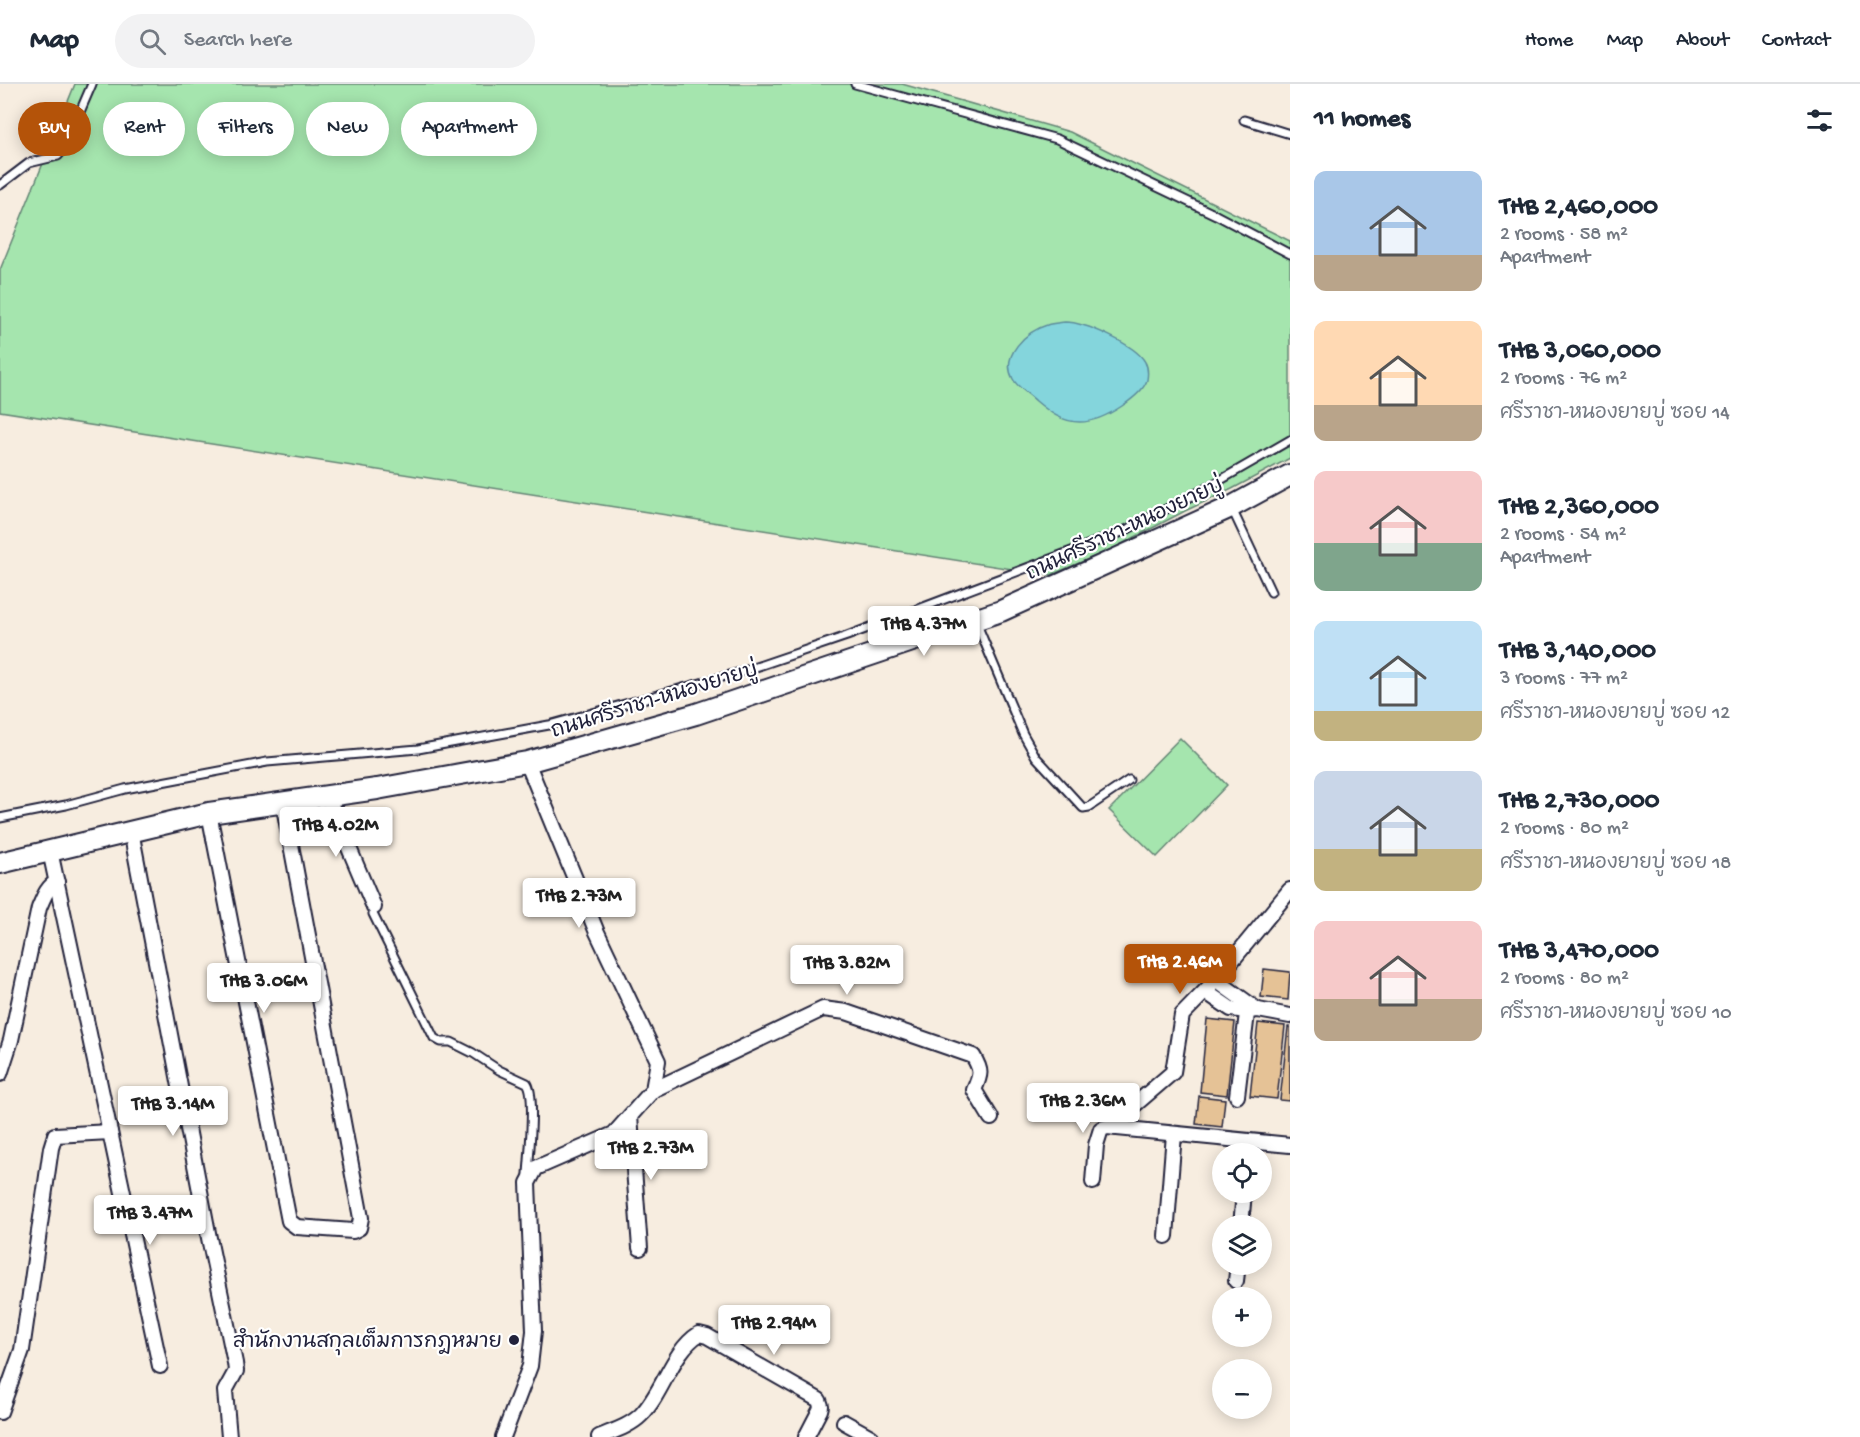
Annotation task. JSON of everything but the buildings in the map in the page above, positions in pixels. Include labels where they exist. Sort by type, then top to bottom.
[{"type":"main road","name":"ถนนศรีราชา-หนองยายบู่","points":[[0,863],[209,813],[377,789],[527,762],[696,714],[1001,611],[1288,480]]},
{"type":"street","points":[[527,762],[596,930],[658,1061],[654,1090]]},
{"type":"street","points":[[327,796],[374,910]]},
{"type":"street","points":[[209,813],[288,1221],[297,1227],[353,1231],[357,1230],[361,1222],[283,802]]},
{"type":"street","points":[[131,831],[235,1363],[236,1371],[225,1391],[229,1437]]},
{"type":"street","points":[[50,851],[160,1366]]},
{"type":"street","points":[[0,1074],[11,1040],[39,908],[43,897],[57,882]]},
{"type":"street","points":[[1116,1128],[1131,1108],[1173,1072],[1182,1015],[1206,992],[1290,890]]},
{"type":"street","points":[[1216,980],[1251,1009]]},
{"type":"street","points":[[1206,992],[1231,1009],[1251,1009],[1290,1016]]},
{"type":"street","points":[[1237,1096],[1251,1009]]},
{"type":"street","points":[[503,1437],[530,1366],[534,1331],[528,1183],[536,1168],[614,1134],[654,1090],[823,1010],[830,1010],[846,1012],[973,1056],[979,1066],[980,1075],[974,1090],[992,1118]]},
{"type":"street","points":[[630,1116],[640,1248]]},
{"type":"street","points":[[1093,1182],[1096,1145],[1101,1129],[1116,1128],[1174,1134],[1225,1143]]},
{"type":"street","points":[[0,1412],[22,1350],[51,1148],[55,1135],[110,1132]]},
{"type":"street","points":[[1166,1236],[1174,1134]]},
{"type":"street","points":[[1272,1146],[1290,1145]]},
{"type":"street","points":[[1236,1281],[1237,1275]]},
{"type":"street","points":[[599,1437],[627,1425],[642,1415],[683,1349],[699,1334],[819,1400],[820,1410],[806,1437]]},
{"type":"street","points":[[844,1422],[871,1437]]},
{"type":"lane","points":[[0,185],[29,163],[58,156],[92,84]]},
{"type":"lane","points":[[855,84],[1058,139],[1216,215],[1290,254]]},
{"type":"lane","points":[[1244,120],[1290,134]]},
{"type":"lane","points":[[0,818],[66,805],[157,782],[267,762],[418,748],[549,726],[744,671],[847,636],[1122,532],[1290,440]]},
{"type":"lane","points":[[1231,507],[1271,592]]},
{"type":"lane","points":[[975,620],[1023,734],[1036,757],[1083,808],[1089,807],[1129,780]]},
{"type":"lane","points":[[374,910],[434,1038],[441,1042],[451,1042],[473,1053],[499,1070],[527,1083],[530,1087],[528,1183]]},
{"type":"green space","points":[[75,84],[902,84],[1070,132],[1290,241],[1290,458],[1114,548],[1051,575],[0,411],[0,270],[46,156],[91,156],[91,102],[68,102]]},
{"type":"green space","points":[[1180,738],[1227,785],[1157,857],[1109,810]]},
{"type":"water","points":[[1065,322],[1097,330],[1121,342],[1140,355],[1147,366],[1147,380],[1133,398],[1107,415],[1086,422],[1073,422],[1056,416],[1017,385],[1010,370],[1013,353],[1024,339],[1039,328]]},
{"type":"place","name":"สำนักงานสกุลเต็มการกฎหมาย","points":[[514,1340]]}]
